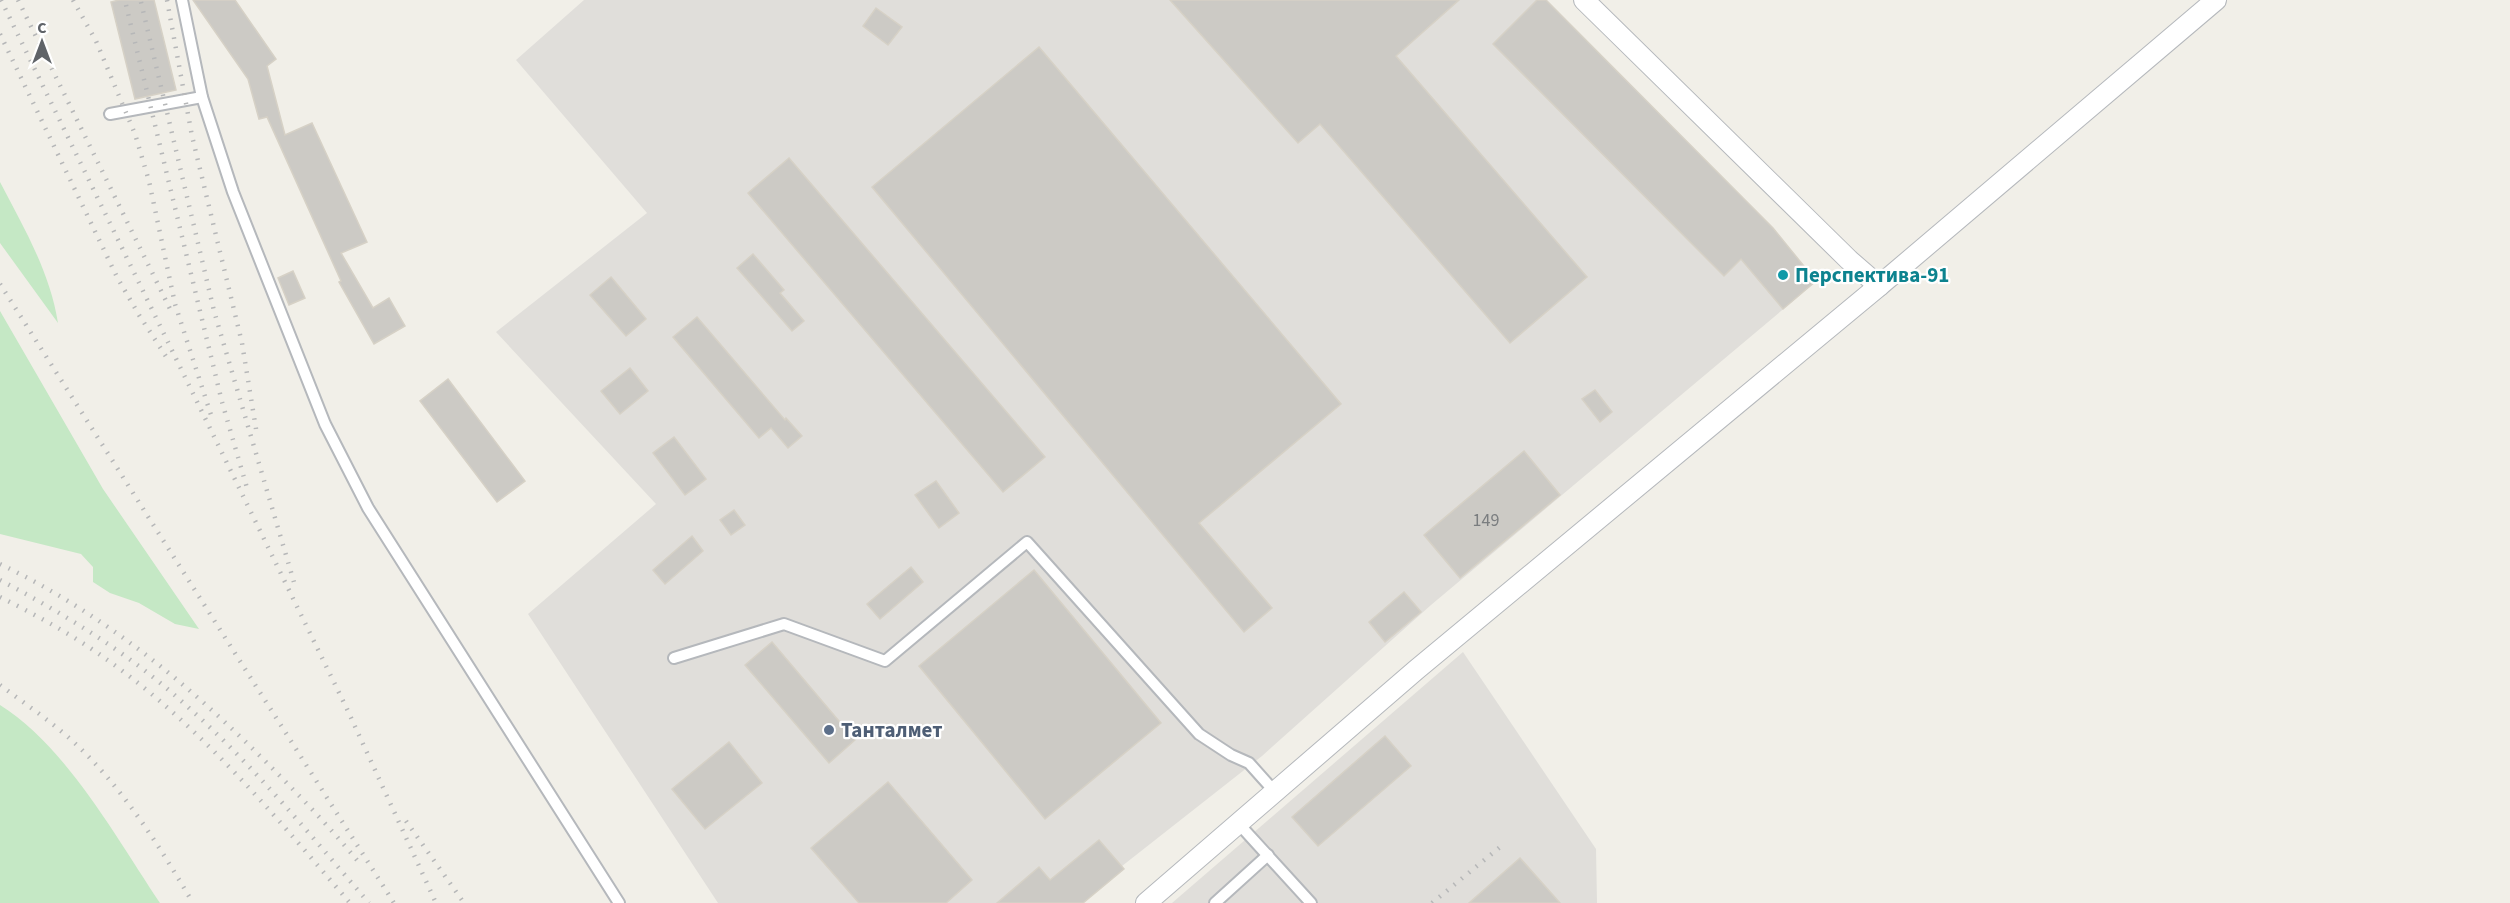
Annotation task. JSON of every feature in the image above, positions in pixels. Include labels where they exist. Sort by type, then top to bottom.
[{"type":"street","points":[[1584,0],[1840,251],[1879,286]]},
{"type":"street","points":[[1146,903],[1416,670],[1879,286],[2216,0]]},
{"type":"lane","points":[[182,0],[202,97],[233,192],[321,415],[351,479],[619,903]]},
{"type":"lane","points":[[110,114],[202,97]]},
{"type":"lane","points":[[674,658],[784,624],[885,661],[1027,542],[1199,734],[1231,755],[1249,763],[1275,792]]},
{"type":"lane","points":[[1238,824],[1311,903]]},
{"type":"lane","points":[[1215,903],[1268,855]]},
{"type":"shaded area","points":[[584,0],[1539,0],[1818,280],[1431,605],[1262,756],[1075,903],[718,903],[528,614],[656,504],[496,332],[647,213],[516,60]]},
{"type":"shaded area","points":[[1463,652],[1596,849],[1597,903],[1172,903]]},
{"type":"green space","points":[[0,182],[27,233],[42,268],[58,323],[0,243]]},
{"type":"green space","points":[[0,311],[103,489],[199,629],[175,624],[139,603],[110,593],[93,582],[93,567],[81,554],[0,534]]},
{"type":"green space","points":[[0,705],[47,744],[68,769],[89,795],[160,903],[0,903]]},
{"type":"building","points":[[154,0],[176,90],[135,99],[111,2]]},
{"type":"building","points":[[193,0],[235,0],[276,59],[267,66],[285,135],[312,123],[367,242],[341,253],[373,308],[389,298],[405,326],[374,344],[339,282],[341,281],[267,117],[259,119],[248,79]]},
{"type":"building","points":[[1170,0],[1459,0],[1396,56],[1587,277],[1510,343],[1320,124],[1298,143]]},
{"type":"building","points":[[1537,0],[1546,0],[1773,228],[1816,281],[1783,309],[1741,259],[1724,276],[1493,44]]},
{"type":"building","points":[[876,8],[902,27],[888,45],[863,26]]},
{"type":"building","points":[[1039,47],[1341,404],[1199,523],[1272,608],[1244,632],[872,187]]},
{"type":"building","points":[[789,158],[1045,457],[1003,492],[748,193]]},
{"type":"building","points":[[753,254],[784,290],[780,293],[804,321],[792,331],[737,268]]},
{"type":"building","points":[[293,271],[305,298],[289,305],[278,278]]},
{"type":"building","points":[[611,277],[646,319],[626,336],[590,295]]},
{"type":"building","points":[[697,317],[785,420],[786,418],[802,436],[788,448],[771,428],[759,438],[673,337]]},
{"type":"building","points":[[630,368],[648,391],[620,414],[601,391]]},
{"type":"building","points":[[448,379],[525,481],[497,502],[420,401]]},
{"type":"building","points":[[1595,390],[1612,412],[1600,422],[1582,399]]},
{"type":"building","points":[[674,437],[706,479],[685,495],[653,453]]},
{"type":"building","points":[[1524,451],[1560,495],[1460,578],[1424,535]]},
{"type":"building","points":[[936,481],[959,513],[939,528],[915,495]]},
{"type":"building","points":[[734,510],[745,525],[731,535],[720,520]]},
{"type":"building","points":[[692,536],[703,551],[665,584],[653,570]]},
{"type":"building","points":[[911,567],[923,582],[880,619],[867,604]]},
{"type":"building","points":[[1034,570],[1161,723],[1045,819],[919,666]]},
{"type":"building","points":[[1404,592],[1421,612],[1385,642],[1369,622]]},
{"type":"building","points":[[772,642],[855,740],[829,763],[745,665]]},
{"type":"building","points":[[1385,736],[1411,766],[1318,846],[1292,817]]},
{"type":"building","points":[[729,742],[762,783],[705,829],[672,789]]},
{"type":"building","points":[[888,782],[972,880],[946,903],[859,903],[811,848]]},
{"type":"building","points":[[1099,840],[1124,869],[1083,903],[997,903],[1039,867],[1050,880]]},
{"type":"building","points":[[1520,858],[1560,903],[1469,903]]},
{"type":"railway","points":[[1,0],[347,709],[436,903]]},
{"type":"railway","points":[[18,0],[173,315]]},
{"type":"railway","points":[[73,0],[96,41],[135,134],[149,181],[175,304],[212,418]]},
{"type":"railway","points":[[167,0],[192,136],[242,343],[256,429]]},
{"type":"railway","points":[[141,2],[214,311],[296,589]]},
{"type":"railway","points":[[126,5],[222,402],[247,488]]},
{"type":"railway","points":[[0,34],[117,277],[167,358]]},
{"type":"railway","points":[[0,284],[394,903]]},
{"type":"railway","points":[[0,564],[37,583],[106,626],[171,675],[262,758],[313,810],[361,865]]},
{"type":"railway","points":[[0,580],[99,638],[168,689],[260,778],[369,903]]},
{"type":"railway","points":[[0,597],[93,650],[141,685],[174,713],[265,805],[350,903]]},
{"type":"railway","points":[[0,685],[63,733],[115,786],[143,824],[193,903]]},
{"type":"railway","points":[[406,821],[464,903]]},
{"type":"railway","points":[[1432,903],[1505,843]]},
{"type":"place","name":"Перспектива-91","points":[[1783,275]]},
{"type":"place","name":"Танталмет","points":[[829,730]]}]
